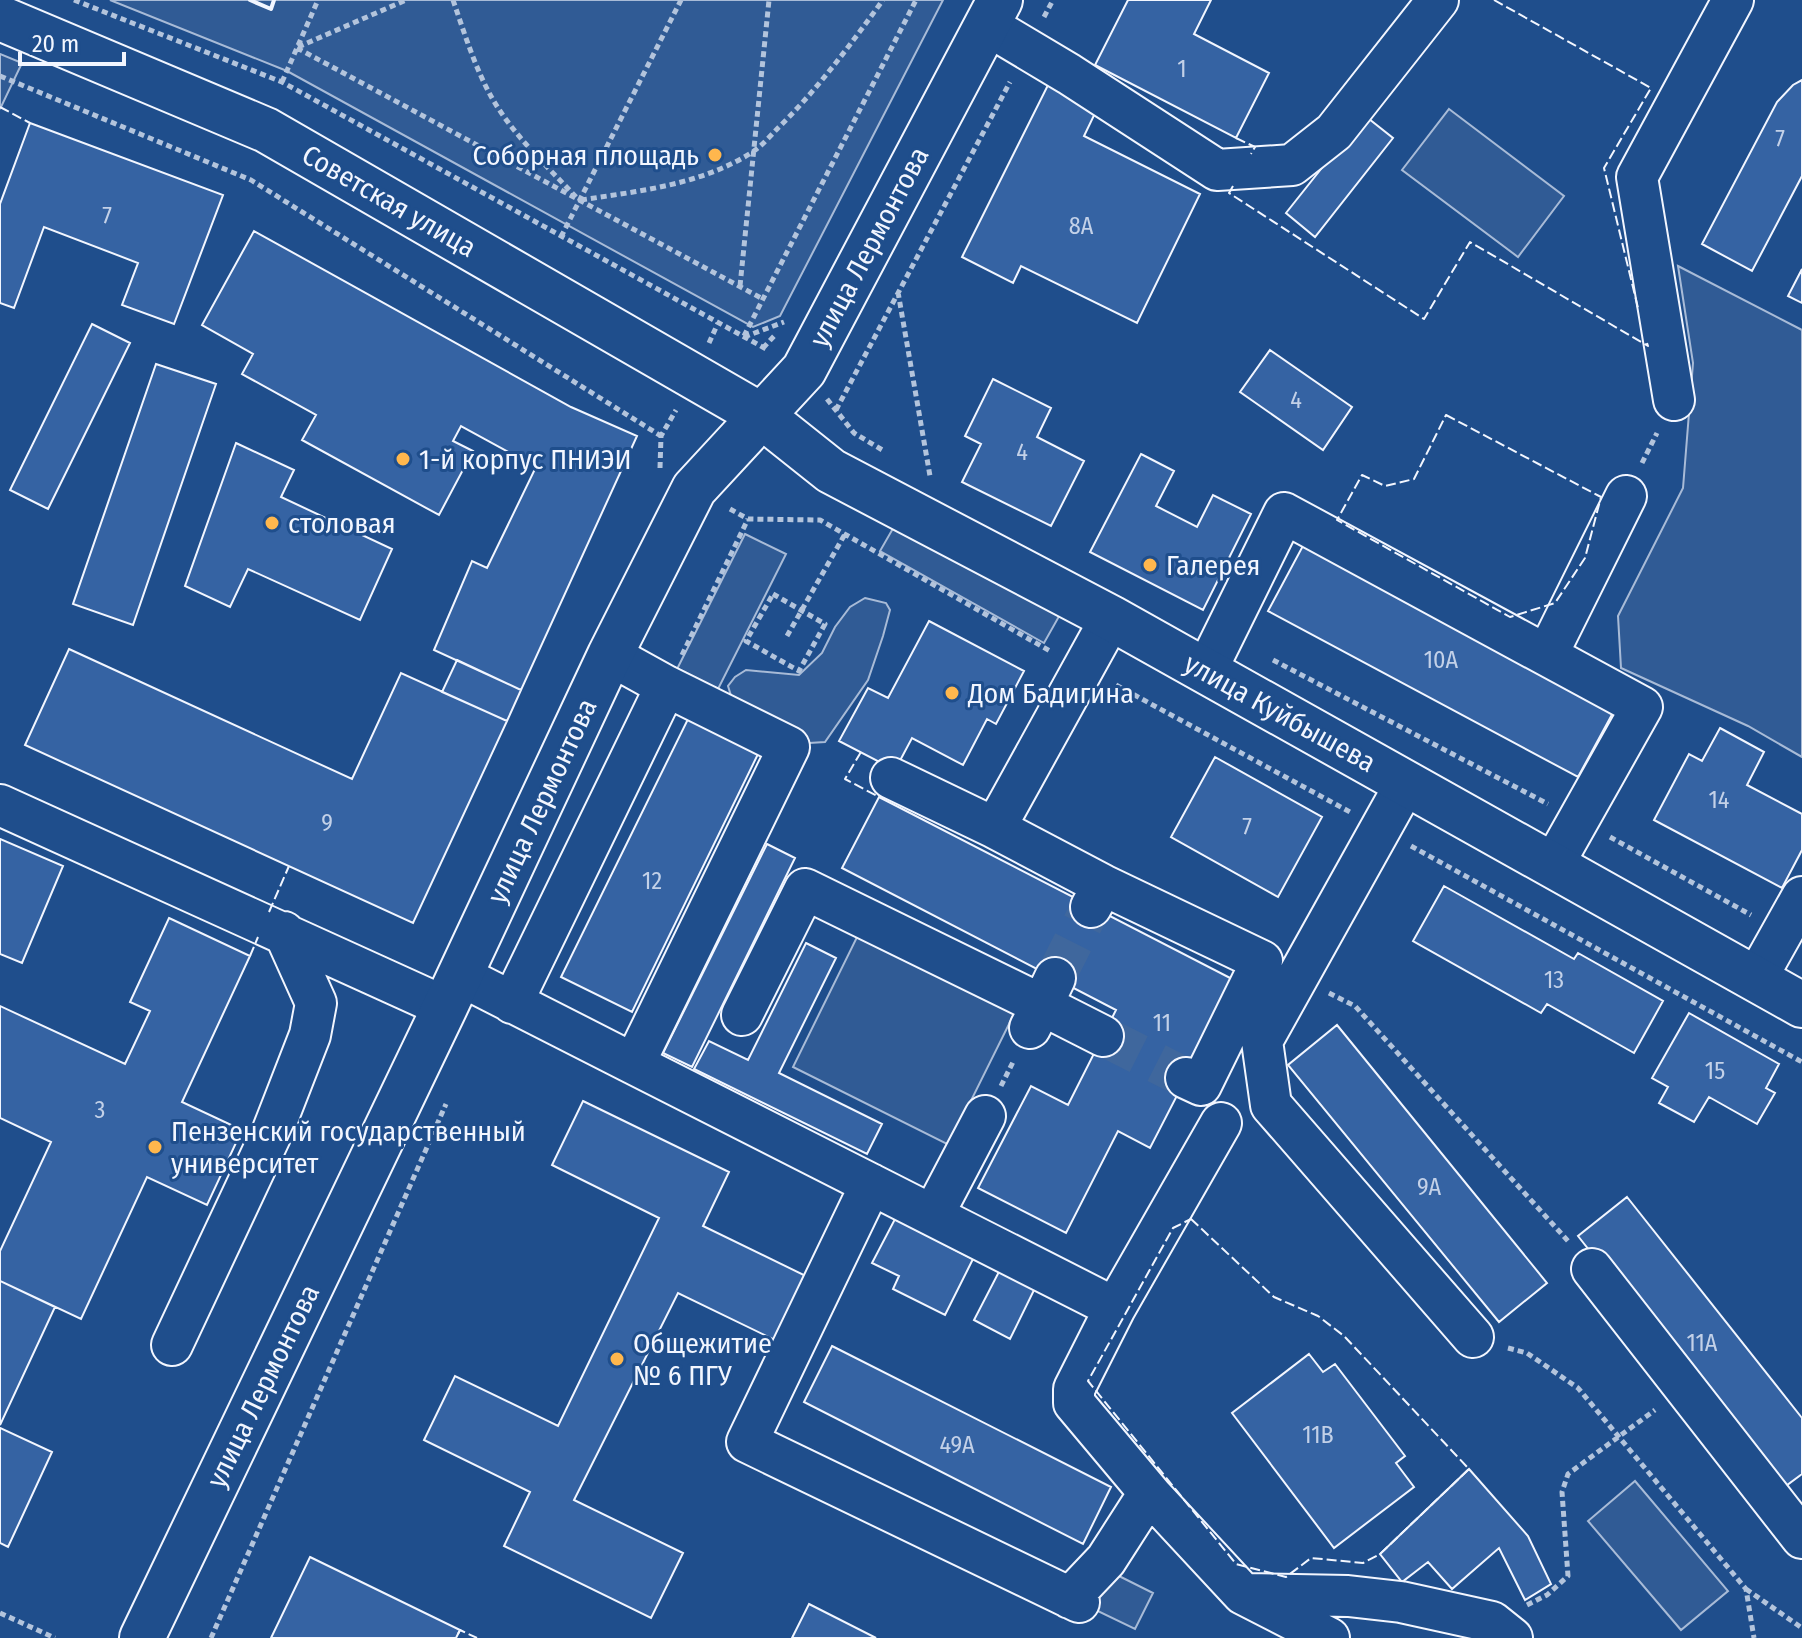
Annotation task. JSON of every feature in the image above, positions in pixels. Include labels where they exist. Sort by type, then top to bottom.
[{"type":"main road","name":"улица Лермонтова","points":[[142,1638],[610,655],[694,489],[804,370],[994,12]]},
{"type":"main road","name":"Советская улица","points":[[0,18],[266,130],[762,416]]},
{"type":"main road","name":"улица Куйбышева","points":[[762,416],[831,471],[1111,618],[1802,1005]]},
{"type":"lane","points":[[994,12],[1027,49],[1217,170],[1292,165],[1334,132],[1438,0]]},
{"type":"lane","points":[[1674,400],[1637,177],[1733,0]]},
{"type":"lane","points":[[1547,655],[1626,496]]},
{"type":"lane","points":[[1206,671],[1284,513],[1642,707],[1553,865]]},
{"type":"lane","points":[[995,828],[1111,618]]},
{"type":"lane","points":[[610,655],[789,747],[634,1064]]},
{"type":"lane","points":[[512,1003],[666,686]]},
{"type":"lane","points":[[891,778],[995,828],[1097,896],[1280,969]]},
{"type":"lane","points":[[1186,1078],[1201,1085],[1381,829],[1406,783]]},
{"type":"lane","points":[[0,805],[284,932],[452,991],[512,1003],[1115,1308]]},
{"type":"lane","points":[[742,1015],[805,889],[1035,1018],[1103,1036]]},
{"type":"lane","points":[[1756,979],[1802,897]]},
{"type":"lane","points":[[172,1345],[273,1130],[310,1035],[316,1003],[284,932]]},
{"type":"lane","points":[[1280,969],[1262,1041],[1271,1105],[1473,1337]]},
{"type":"lane","points":[[933,1215],[990,1107]]},
{"type":"lane","points":[[1221,1123],[1115,1308],[1074,1389],[1072,1399],[1149,1493],[1243,1594],[1329,1638]]},
{"type":"lane","points":[[871,1184],[747,1442],[1074,1600],[1106,1560],[1149,1493]]},
{"type":"lane","points":[[1580,1255],[1802,1538]]},
{"type":"lane","points":[[1243,1594],[1362,1597],[1428,1607],[1502,1630]]},
{"type":"path","points":[[74,0],[282,82],[804,370],[836,410],[1053,0]]},
{"type":"path","points":[[282,82],[318,0]]},
{"type":"path","points":[[297,48],[406,0]]},
{"type":"path","points":[[453,0],[467,42],[492,98],[534,152],[580,200]]},
{"type":"path","points":[[561,237],[681,0]]},
{"type":"path","points":[[740,286],[769,0]]},
{"type":"path","points":[[580,200],[668,186],[711,172],[753,152],[807,98],[883,0]]},
{"type":"path","points":[[743,337],[916,0]]},
{"type":"path","points":[[297,48],[763,299]]},
{"type":"path","points":[[0,76],[251,180],[661,436]]},
{"type":"path","points":[[898,292],[930,476]]},
{"type":"path","points":[[1626,496],[1674,400]]},
{"type":"path","points":[[694,489],[748,519],[820,520],[1043,648],[1381,829],[1802,1062]]},
{"type":"path","points":[[666,686],[748,519]]},
{"type":"path","points":[[787,636],[845,534]]},
{"type":"path","points":[[773,594],[801,610],[825,624],[799,671],[746,641],[773,594]]},
{"type":"path","points":[[1608,836],[1783,933]]},
{"type":"path","points":[[1280,969],[1355,1006],[1580,1255]]},
{"type":"path","points":[[990,1107],[1035,1018]]},
{"type":"path","points":[[211,1638],[446,1103]]},
{"type":"path","points":[[1473,1337],[1490,1345],[1527,1353],[1578,1388],[1746,1589],[1802,1628]]},
{"type":"path","points":[[1502,1630],[1568,1576],[1562,1492],[1568,1474],[1658,1408]]},
{"type":"path","points":[[1746,1589],[1754,1638]]},
{"type":"path","points":[[0,1613],[55,1638]]},
{"type":"shaded area","points":[[110,0],[943,0],[780,316],[753,327],[287,71]]},
{"type":"shaded area","points":[[0,54],[22,63],[0,109]]},
{"type":"shaded area","points":[[1449,109],[1564,196],[1518,257],[1402,170]]},
{"type":"shaded area","points":[[1678,266],[1802,330],[1802,757],[1748,726],[1621,668],[1618,616],[1683,488],[1693,363]]},
{"type":"shaded area","points":[[903,511],[1066,604],[1044,643],[880,551]]},
{"type":"shaded area","points":[[745,534],[786,554],[714,697],[673,677]]},
{"type":"shaded area","points":[[865,598],[886,603],[890,610],[883,636],[868,680],[825,742],[809,743],[785,736],[733,702],[728,686],[746,670],[799,675],[822,653],[835,627],[850,607]]},
{"type":"shaded area","points":[[859,933],[1015,1012],[949,1145],[793,1067]]},
{"type":"shaded area","points":[[1635,1481],[1728,1591],[1681,1630],[1588,1521]]},
{"type":"shaded area","points":[[1111,1572],[1153,1593],[1135,1629],[1079,1602]]},
{"type":"building","points":[[1128,0],[1211,0],[1194,34],[1269,73],[1236,138],[1095,65]]},
{"type":"building","points":[[1802,80],[1802,176],[1752,271],[1702,244],[1777,102]]},
{"type":"building","points":[[1050,81],[1099,105],[1084,136],[1200,194],[1137,323],[1021,266],[1013,283],[962,257]]},
{"type":"building","points":[[1364,115],[1393,138],[1315,237],[1286,213]]},
{"type":"building","points":[[30,123],[223,195],[174,324],[122,305],[138,263],[44,227],[14,308],[0,303],[0,204]]},
{"type":"building","name":"1-й корпус ПНИЭИ","points":[[254,231],[571,407],[637,436],[521,690],[434,650],[472,561],[487,568],[536,467],[461,426],[453,441],[473,451],[439,515],[302,440],[316,415],[242,374],[253,354],[202,325]]},
{"type":"building","points":[[1802,269],[1802,303],[1788,296]]},
{"type":"building","points":[[92,324],[130,343],[48,509],[10,490]]},
{"type":"building","points":[[1270,350],[1352,407],[1323,450],[1240,392]]},
{"type":"building","points":[[156,364],[216,384],[133,625],[73,604]]},
{"type":"building","points":[[993,379],[1051,408],[1037,437],[1084,461],[1051,526],[962,482],[981,444],[965,436]]},
{"type":"building","name":"столовая","points":[[236,443],[294,470],[281,497],[392,549],[360,620],[248,569],[230,607],[185,586]]},
{"type":"building","points":[[1141,454],[1174,471],[1156,506],[1197,527],[1213,495],[1251,514],[1203,610],[1090,552]]},
{"type":"building","points":[[1305,542],[1615,709],[1578,777],[1268,611]]},
{"type":"building","name":"Дом Бадигина","points":[[929,621],[1024,671],[996,724],[987,719],[963,765],[912,738],[895,770],[839,741],[868,688],[888,698]]},
{"type":"building","points":[[69,649],[352,779],[401,673],[507,721],[413,923],[25,745]]},
{"type":"building","points":[[457,660],[521,690],[507,721],[442,692]]},
{"type":"building","points":[[689,717],[759,752],[632,1012],[561,977]]},
{"type":"building","points":[[1720,728],[1764,752],[1747,785],[1802,814],[1802,850],[1782,888],[1654,820],[1689,754],[1702,761]]},
{"type":"building","points":[[1215,757],[1322,817],[1278,897],[1171,837]]},
{"type":"building","points":[[879,797],[1236,981],[1150,1148],[1118,1131],[1066,1233],[978,1188],[1031,1086],[1068,1105],[1116,1010],[842,868]]},
{"type":"building","points":[[0,839],[63,866],[22,963],[0,954]]},
{"type":"building","points":[[767,844],[795,858],[692,1067],[663,1053]]},
{"type":"building","points":[[1444,886],[1574,959],[1578,953],[1663,1001],[1634,1053],[1547,1004],[1541,1013],[1413,941]]},
{"type":"building","points":[[169,918],[250,956],[182,1102],[242,1130],[207,1205],[147,1177],[81,1319],[0,1281],[0,1251],[51,1142],[0,1118],[0,1006],[125,1064],[150,1011],[130,1002]]},
{"type":"building","points":[[806,943],[836,958],[779,1073],[882,1124],[867,1154],[694,1069],[709,1041],[748,1060]]},
{"type":"building","points":[[1689,1013],[1779,1064],[1766,1088],[1775,1093],[1757,1124],[1709,1097],[1694,1122],[1659,1103],[1668,1087],[1652,1078]]},
{"type":"building","points":[[1337,1025],[1547,1283],[1499,1322],[1288,1065]]},
{"type":"building","name":"Общежитие № 6 ПГУ","points":[[583,1101],[729,1172],[703,1226],[812,1279],[781,1343],[678,1293],[574,1500],[683,1553],[651,1618],[504,1546],[530,1492],[424,1440],[455,1376],[558,1426],[659,1218],[552,1165]]},
{"type":"building","points":[[1627,1197],[1802,1418],[1802,1474],[1779,1491],[1578,1236]]},
{"type":"building","points":[[895,1219],[973,1259],[945,1315],[893,1289],[899,1276],[872,1263]]},
{"type":"building","points":[[1003,1264],[1038,1282],[1010,1339],[974,1320]]},
{"type":"building","points":[[0,1281],[55,1307],[0,1425]]},
{"type":"building","points":[[832,1346],[1111,1487],[1083,1544],[804,1402]]},
{"type":"building","points":[[1309,1354],[1323,1372],[1335,1364],[1405,1456],[1396,1463],[1414,1487],[1334,1548],[1232,1413]]},
{"type":"building","points":[[0,1428],[52,1452],[8,1547],[0,1543]]},
{"type":"building","points":[[1469,1469],[1528,1536],[1551,1584],[1525,1600],[1499,1548],[1452,1589],[1428,1562],[1402,1582],[1380,1554]]},
{"type":"building","points":[[310,1557],[460,1630],[456,1638],[271,1638]]},
{"type":"building","points":[[809,1604],[876,1638],[792,1638]]},
{"type":"tunnel","points":[[1055,978],[1091,907]]},
{"type":"tunnel","points":[[1103,1036],[1186,1078]]},
{"type":"fence","points":[[1494,0],[1651,88],[1604,168],[1638,308]]},
{"type":"fence","points":[[0,107],[30,123]]},
{"type":"fence","points":[[1236,138],[1255,147],[1251,154]]},
{"type":"fence","points":[[1233,186],[1229,193],[1424,319],[1470,242],[1648,346],[1647,343]]},
{"type":"fence","points":[[1446,415],[1601,497],[1585,558],[1555,603],[1510,617],[1337,520],[1362,475],[1385,486],[1414,479],[1446,415]]},
{"type":"fence","points":[[861,752],[845,779],[879,797]]},
{"type":"fence","points":[[269,912],[289,866]]},
{"type":"fence","points":[[250,956],[258,937]]},
{"type":"fence","points":[[1191,1219],[1274,1297],[1318,1316],[1344,1336],[1469,1469],[1380,1554],[1363,1563],[1311,1558],[1286,1577],[1236,1564],[1088,1381],[1173,1228],[1191,1219]]},
{"type":"fence","points":[[458,1634],[460,1630],[477,1638]]},
{"type":"wall","points":[[250,0],[271,9],[274,0]]},
{"type":"place","name":"Соборная площадь","points":[[715,155]]},
{"type":"place","name":"1-й корпус ПНИЭИ","points":[[403,459]]},
{"type":"place","name":"столовая","points":[[272,523]]},
{"type":"place","name":"Галерея","points":[[1150,565]]},
{"type":"place","name":"Дом Бадигина","points":[[952,693]]},
{"type":"place","name":"Пензенский государственный университет","points":[[155,1147]]},
{"type":"place","name":"Общежитие № 6 ПГУ","points":[[617,1359]]}]
